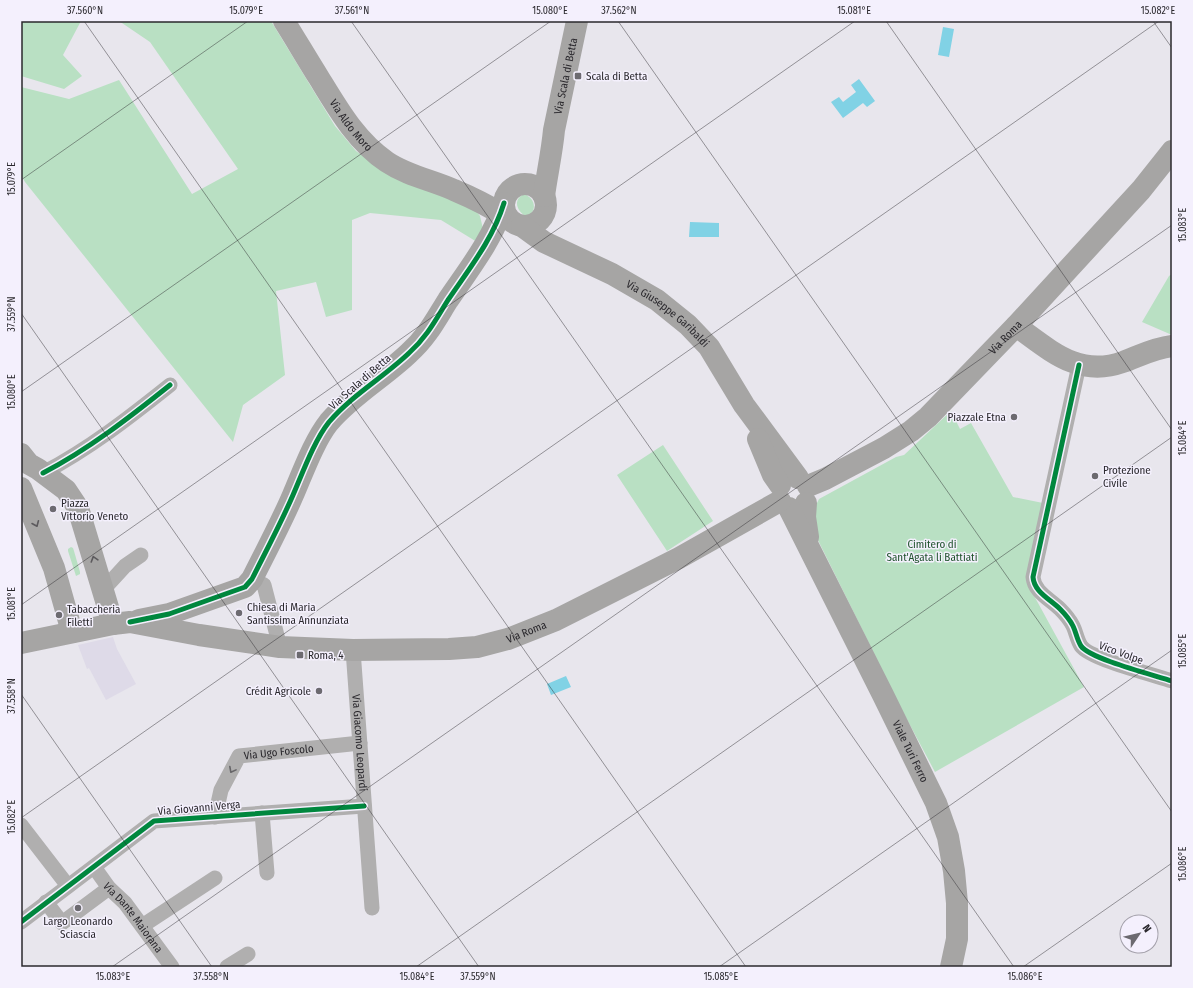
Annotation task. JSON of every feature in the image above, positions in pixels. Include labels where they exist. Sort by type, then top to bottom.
[{"type":"main road","name":"Via Aldo Moro","points":[[284,21],[326,91],[350,127],[366,145],[387,162],[410,174],[454,190]]},
{"type":"main road","name":"Via Scala di Betta","points":[[248,583],[284,516],[319,437],[329,422],[347,404],[410,353],[430,331],[447,301],[508,210],[541,155],[554,130],[577,21]]},
{"type":"main road","points":[[454,190],[485,192],[529,226],[535,223],[540,219],[544,205],[547,170],[554,130]]},
{"type":"main road","name":"Via Roma","points":[[121,623],[280,647],[353,650],[449,649],[477,646],[508,638],[556,620],[679,558],[793,494],[884,448],[911,431],[945,401],[1016,326],[1141,190],[1172,150]]},
{"type":"main road","points":[[508,210],[529,184],[535,187],[540,191],[547,226],[554,239],[564,251]]},
{"type":"main road","points":[[454,190],[475,201],[508,210]]},
{"type":"main road","name":"Via Giuseppe Garibaldi","points":[[508,210],[544,242],[612,274],[657,300],[688,325],[709,348],[744,405],[773,474],[793,494]]},
{"type":"main road","points":[[1016,326],[1058,355],[1079,365],[1097,367],[1110,366],[1148,352],[1172,346]]},
{"type":"main road","points":[[21,454],[34,473],[66,490],[78,508],[102,590],[121,623]]},
{"type":"main road","points":[[21,488],[54,568],[72,632]]},
{"type":"main road","name":"Viale Turi Ferro","points":[[793,494],[810,550],[936,803],[948,837],[954,871],[957,939],[951,967]]},
{"type":"main road","points":[[21,643],[169,614],[248,583]]},
{"type":"street","name":"Vico Volpe","points":[[1079,365],[1048,504],[1033,582],[1038,591],[1061,610],[1072,625],[1081,646],[1085,650],[1113,663],[1172,681]]},
{"type":"street","points":[[34,473],[56,466],[117,427],[170,385]]},
{"type":"street","points":[[102,590],[126,566],[141,555]]},
{"type":"street","points":[[248,583],[264,585],[280,647]]},
{"type":"street","name":"Via Giacomo Leopardi","points":[[353,650],[372,908]]},
{"type":"street","name":"Via Ugo Foscolo","points":[[214,817],[221,790],[239,756],[360,743]]},
{"type":"street","name":"Via Giovanni Verga","points":[[21,922],[154,821],[364,806]]},
{"type":"street","points":[[262,813],[267,873]]},
{"type":"street","points":[[21,825],[68,886]]},
{"type":"street","name":"Via Dante Maiorana","points":[[94,867],[109,888],[125,903],[172,967]]},
{"type":"street","points":[[142,926],[214,878]]},
{"type":"street","points":[[46,902],[62,923],[109,888]]},
{"type":"street","points":[[227,967],[248,954]]},
{"type":"shaded area","points":[[113,637],[117,649],[136,684],[106,700],[89,668],[87,669],[78,645]]},
{"type":"green space","points":[[21,21],[81,21],[63,55],[82,76],[64,89],[21,76]]},
{"type":"green space","points":[[119,21],[271,21],[335,126],[356,151],[389,174],[473,207],[480,216],[483,229],[477,242],[441,220],[370,213],[352,220],[352,310],[326,317],[316,282],[276,291],[285,375],[243,405],[233,442],[25,182],[21,175],[21,87],[69,99],[119,80],[192,194],[238,169],[150,42]]},
{"type":"green space","points":[[524,194],[531,198],[534,204],[533,211],[527,217],[518,209],[517,206],[518,199]]},
{"type":"green space","points":[[1172,274],[1172,335],[1142,322],[1169,276]]},
{"type":"green space","name":"Cimitero di Sant'Agata li Battiati","points":[[951,411],[960,429],[971,423],[1013,497],[1043,503],[1026,581],[1084,687],[935,772],[902,710],[813,530],[814,509],[819,499],[896,457],[904,455]]},
{"type":"green space","points":[[663,445],[713,521],[667,551],[617,475]]},
{"type":"green space","points":[[71,547],[73,548],[80,572],[80,574],[76,576],[68,551]]},
{"type":"water","points":[[943,27],[954,29],[949,57],[938,55]]},
{"type":"water","points":[[859,79],[875,101],[867,107],[863,103],[843,118],[831,102],[839,97],[843,102],[856,92],[851,85]]},
{"type":"water","points":[[690,222],[719,223],[719,237],[689,237]]},
{"type":"water","points":[[566,676],[571,687],[551,695],[547,684]]},
{"type":"cycle path","points":[[130,622],[169,614],[245,587],[252,579],[273,537],[318,438],[338,412],[399,362],[421,341],[480,253],[494,229],[504,203]]},
{"type":"cycle path","points":[[1079,365],[1033,577],[1034,582],[1039,591],[1067,617],[1073,626],[1081,646],[1087,651],[1109,661],[1172,681]]},
{"type":"cycle path","points":[[43,473],[77,454],[93,443],[170,385]]},
{"type":"cycle path","points":[[21,922],[154,821],[364,806]]},
{"type":"place","name":"Scala di Betta","points":[[578,76]]},
{"type":"place","name":"Piazzale Etna","points":[[1014,417]]},
{"type":"place","name":"Protezione Civile","points":[[1095,476]]},
{"type":"place","name":"Piazza Vittorio Veneto","points":[[53,509]]},
{"type":"place","name":"Chiesa di Maria Santissima Annunziata","points":[[239,613]]},
{"type":"place","name":"Tabaccheria Filetti","points":[[59,615]]},
{"type":"place","name":"Roma, 4","points":[[300,655]]},
{"type":"place","name":"Crédit Agricole","points":[[319,691]]},
{"type":"place","name":"Largo Leonardo Sciascia","points":[[78,908]]}]
